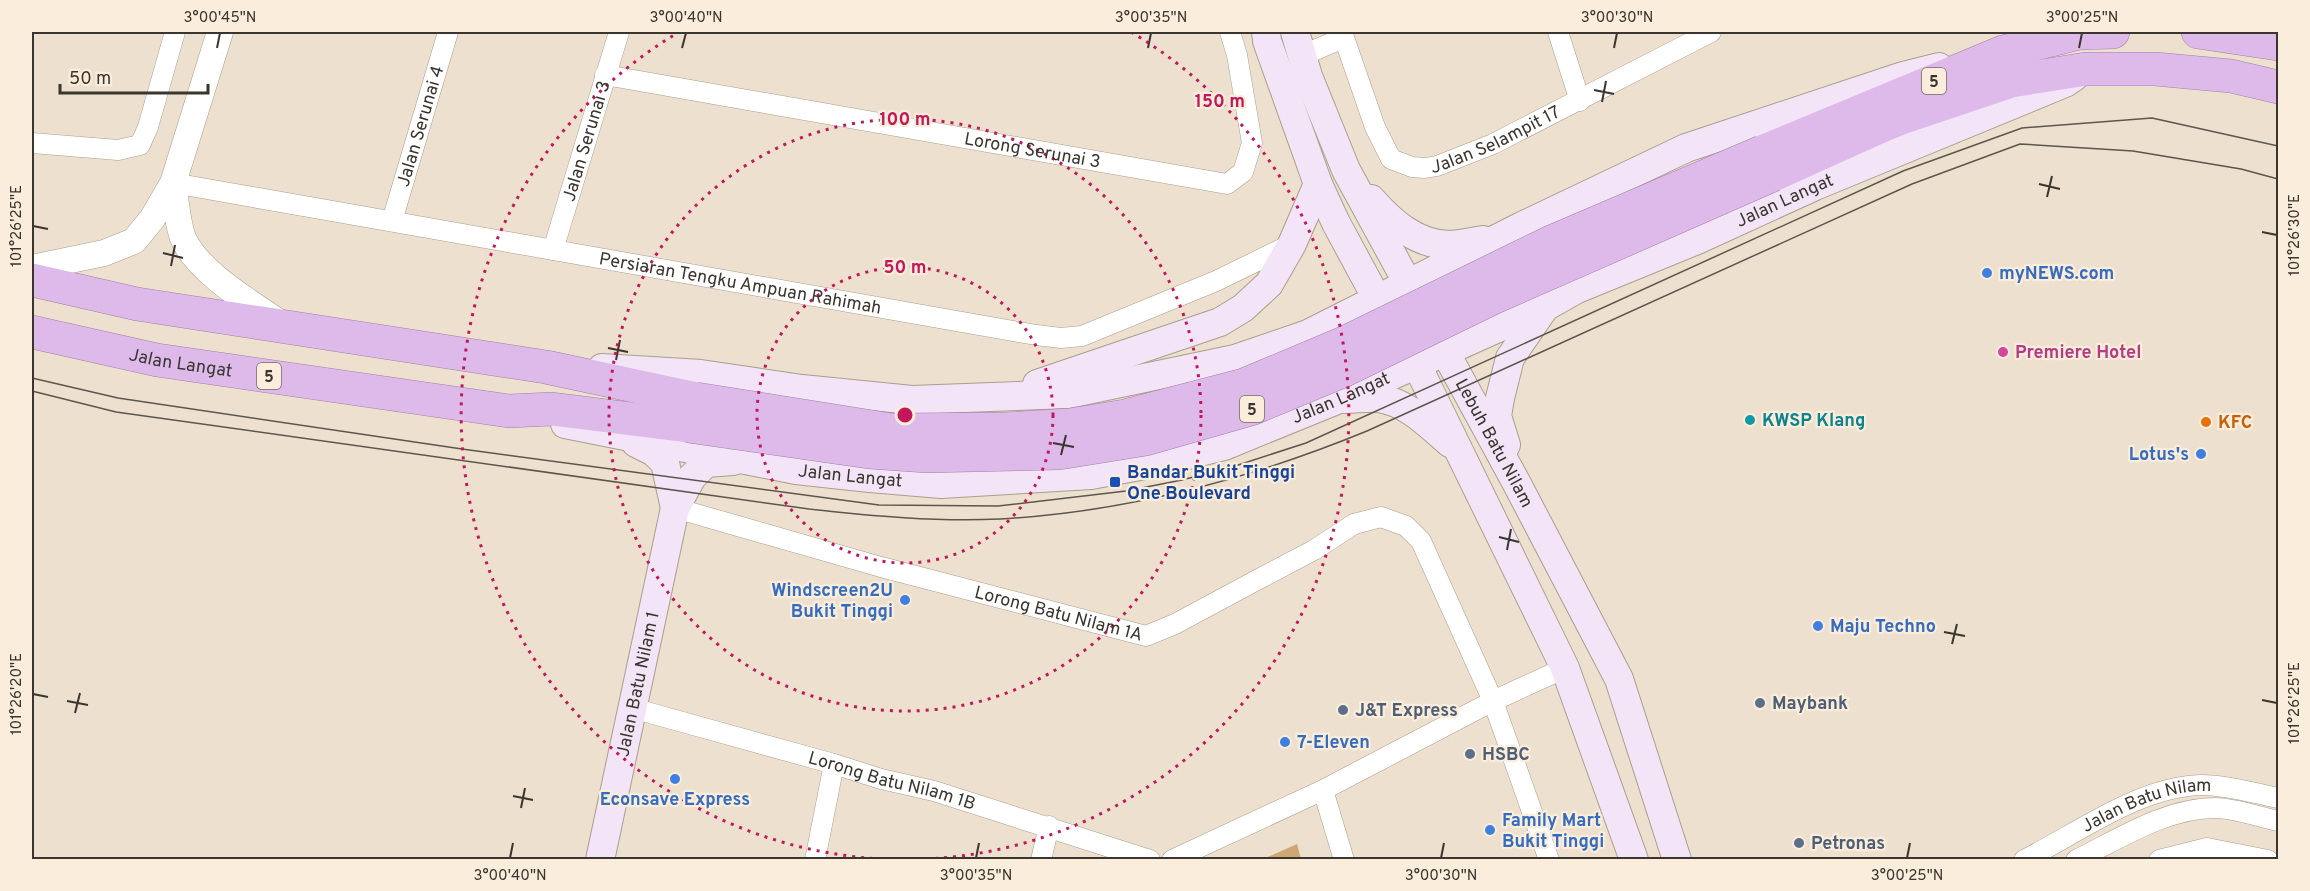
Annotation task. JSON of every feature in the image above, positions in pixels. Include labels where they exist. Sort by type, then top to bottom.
[{"type":"highway","name":"Jalan Langat","points":[[1768,164],[2003,52],[2079,33],[2113,32]]},
{"type":"highway","points":[[2198,32],[2278,44]]},
{"type":"highway","name":"Jalan Langat","points":[[32,332],[157,360],[509,411],[552,409],[692,413],[891,430],[1005,429],[1070,425],[1125,416],[1244,385],[1344,343],[1549,243],[1768,164],[2011,81],[2086,69],[2156,69],[2231,76],[2278,87]]},
{"type":"highway","name":"5","points":[[32,280],[137,304],[284,326]]},
{"type":"highway","name":"Jalan Langat","points":[[284,326],[546,367],[692,413]]},
{"type":"main road","name":"Lebuh Batu Nilam","points":[[1266,32],[1318,184],[1336,223],[1377,299],[1416,363],[1565,668],[1634,860]]},
{"type":"main road","name":"Lebuh Batu Nilam","points":[[1298,44],[1346,170],[1516,482],[1619,679],[1677,860]]},
{"type":"main road","name":"Jalan Langat","points":[[546,367],[571,366],[701,374],[802,389],[912,400],[986,399],[1068,394],[1235,359],[1308,334],[1497,238],[1686,148],[1903,76],[2003,52]]},
{"type":"main road","name":"Jalan Langat","points":[[509,411],[624,437],[796,470],[941,484],[1079,476],[1156,463],[1224,446],[1339,399],[1545,307],[1577,289],[1697,240],[1875,160],[2065,83],[2086,69]]},
{"type":"main road","points":[[1346,170],[1385,215],[1402,229],[1424,240],[1449,245],[1497,238]]},
{"type":"main road","points":[[986,399],[1073,373],[1220,322],[1243,308],[1269,284],[1292,244],[1318,184]]},
{"type":"main road","points":[[1558,209],[1518,244],[1512,270],[1525,287],[1545,293],[1558,294],[1577,289]]},
{"type":"main road","points":[[1516,482],[1497,416],[1510,358],[1545,307]]},
{"type":"main road","points":[[1235,359],[1288,352],[1296,354],[1308,368],[1309,389],[1264,430]]},
{"type":"main road","points":[[1339,399],[1380,398],[1402,406],[1417,415],[1458,450]]},
{"type":"main road","points":[[624,437],[654,452],[663,461],[675,508]]},
{"type":"main road","points":[[675,508],[692,477],[706,463],[744,460]]},
{"type":"main road","name":"Jalan Batu Nilam 1","points":[[600,860],[675,508]]},
{"type":"street","points":[[32,143],[118,150],[140,145],[148,127],[175,32]]},
{"type":"street","points":[[32,268],[104,253],[134,241],[152,219],[173,183],[220,32]]},
{"type":"street","name":"Jalan Serunai 4","points":[[392,221],[448,32]]},
{"type":"street","name":"Jalan Serunai 3","points":[[553,250],[619,32]]},
{"type":"street","name":"Lorong Serunai 3","points":[[605,75],[1227,184],[1243,172],[1252,143],[1237,55],[1230,32]]},
{"type":"street","points":[[1558,32],[1580,101]]},
{"type":"street","name":"Jalan Selampit 17","points":[[1343,35],[1375,127],[1391,159],[1412,167],[1437,166],[1493,144],[1711,32]]},
{"type":"street","points":[[1298,44],[1343,35]]},
{"type":"street","points":[[173,183],[183,237],[192,253],[211,273],[284,326]]},
{"type":"street","name":"Persiaran Tengku Ampuan Rahimah","points":[[173,183],[1061,338],[1082,336],[1216,281],[1292,244]]},
{"type":"street","name":"Lorong Batu Nilam 1A","points":[[675,508],[881,567],[1146,636],[1175,624],[1314,550],[1354,524],[1381,517],[1406,526],[1421,541],[1493,701],[1549,860]]},
{"type":"street","points":[[1172,860],[1323,790],[1493,701],[1565,668]]},
{"type":"street","name":"Lorong Batu Nilam 1B","points":[[632,708],[881,779],[934,791],[1150,860]]},
{"type":"street","points":[[814,860],[834,764]]},
{"type":"street","name":"Jalan Batu Nilam","points":[[2024,860],[2113,812],[2156,793],[2203,785],[2278,798]]},
{"type":"street","points":[[1323,790],[1344,860]]},
{"type":"street","name":"Jalan Batu Nilam","points":[[2076,860],[2149,824],[2190,810],[2217,808],[2278,821]]},
{"type":"street","points":[[1041,860],[1049,826]]},
{"type":"street","points":[[2158,860],[2206,854],[2268,860]]},
{"type":"shaded area","points":[[1297,844],[1301,859],[1263,859]]},
{"type":"tram line","points":[[32,378],[118,398],[462,449],[879,505],[998,506],[1126,491],[1182,480],[1306,443],[1903,171],[2022,128],[2152,118],[2278,146]]},
{"type":"tram line","points":[[32,391],[116,412],[809,509],[952,520],[1047,515],[1141,501],[1187,490],[1233,478],[1323,448],[1367,431],[1912,184],[2020,144],[2133,151],[2241,169],[2278,179]]},
{"type":"place","name":"myNEWS.com","points":[[1987,273]]},
{"type":"place","name":"Premiere Hotel","points":[[2003,352]]},
{"type":"place","name":"KWSP Klang","points":[[1750,420]]},
{"type":"place","name":"KFC","points":[[2206,422]]},
{"type":"place","name":"Lotus's","points":[[2201,454]]},
{"type":"place","name":"Bandar Bukit Tinggi One Boulevard","points":[[1115,482]]},
{"type":"place","name":"Windscreen2U Bukit Tinggi","points":[[905,600]]},
{"type":"place","name":"Maju Techno","points":[[1818,626]]},
{"type":"place","name":"Maybank","points":[[1760,703]]},
{"type":"place","name":"J&T Express","points":[[1343,710]]},
{"type":"place","name":"7-Eleven","points":[[1285,742]]},
{"type":"place","name":"HSBC","points":[[1470,754]]},
{"type":"place","name":"Econsave Express","points":[[675,779]]},
{"type":"place","name":"Family Mart Bukit Tinggi","points":[[1490,830]]},
{"type":"place","name":"Petronas","points":[[1799,843]]}]
